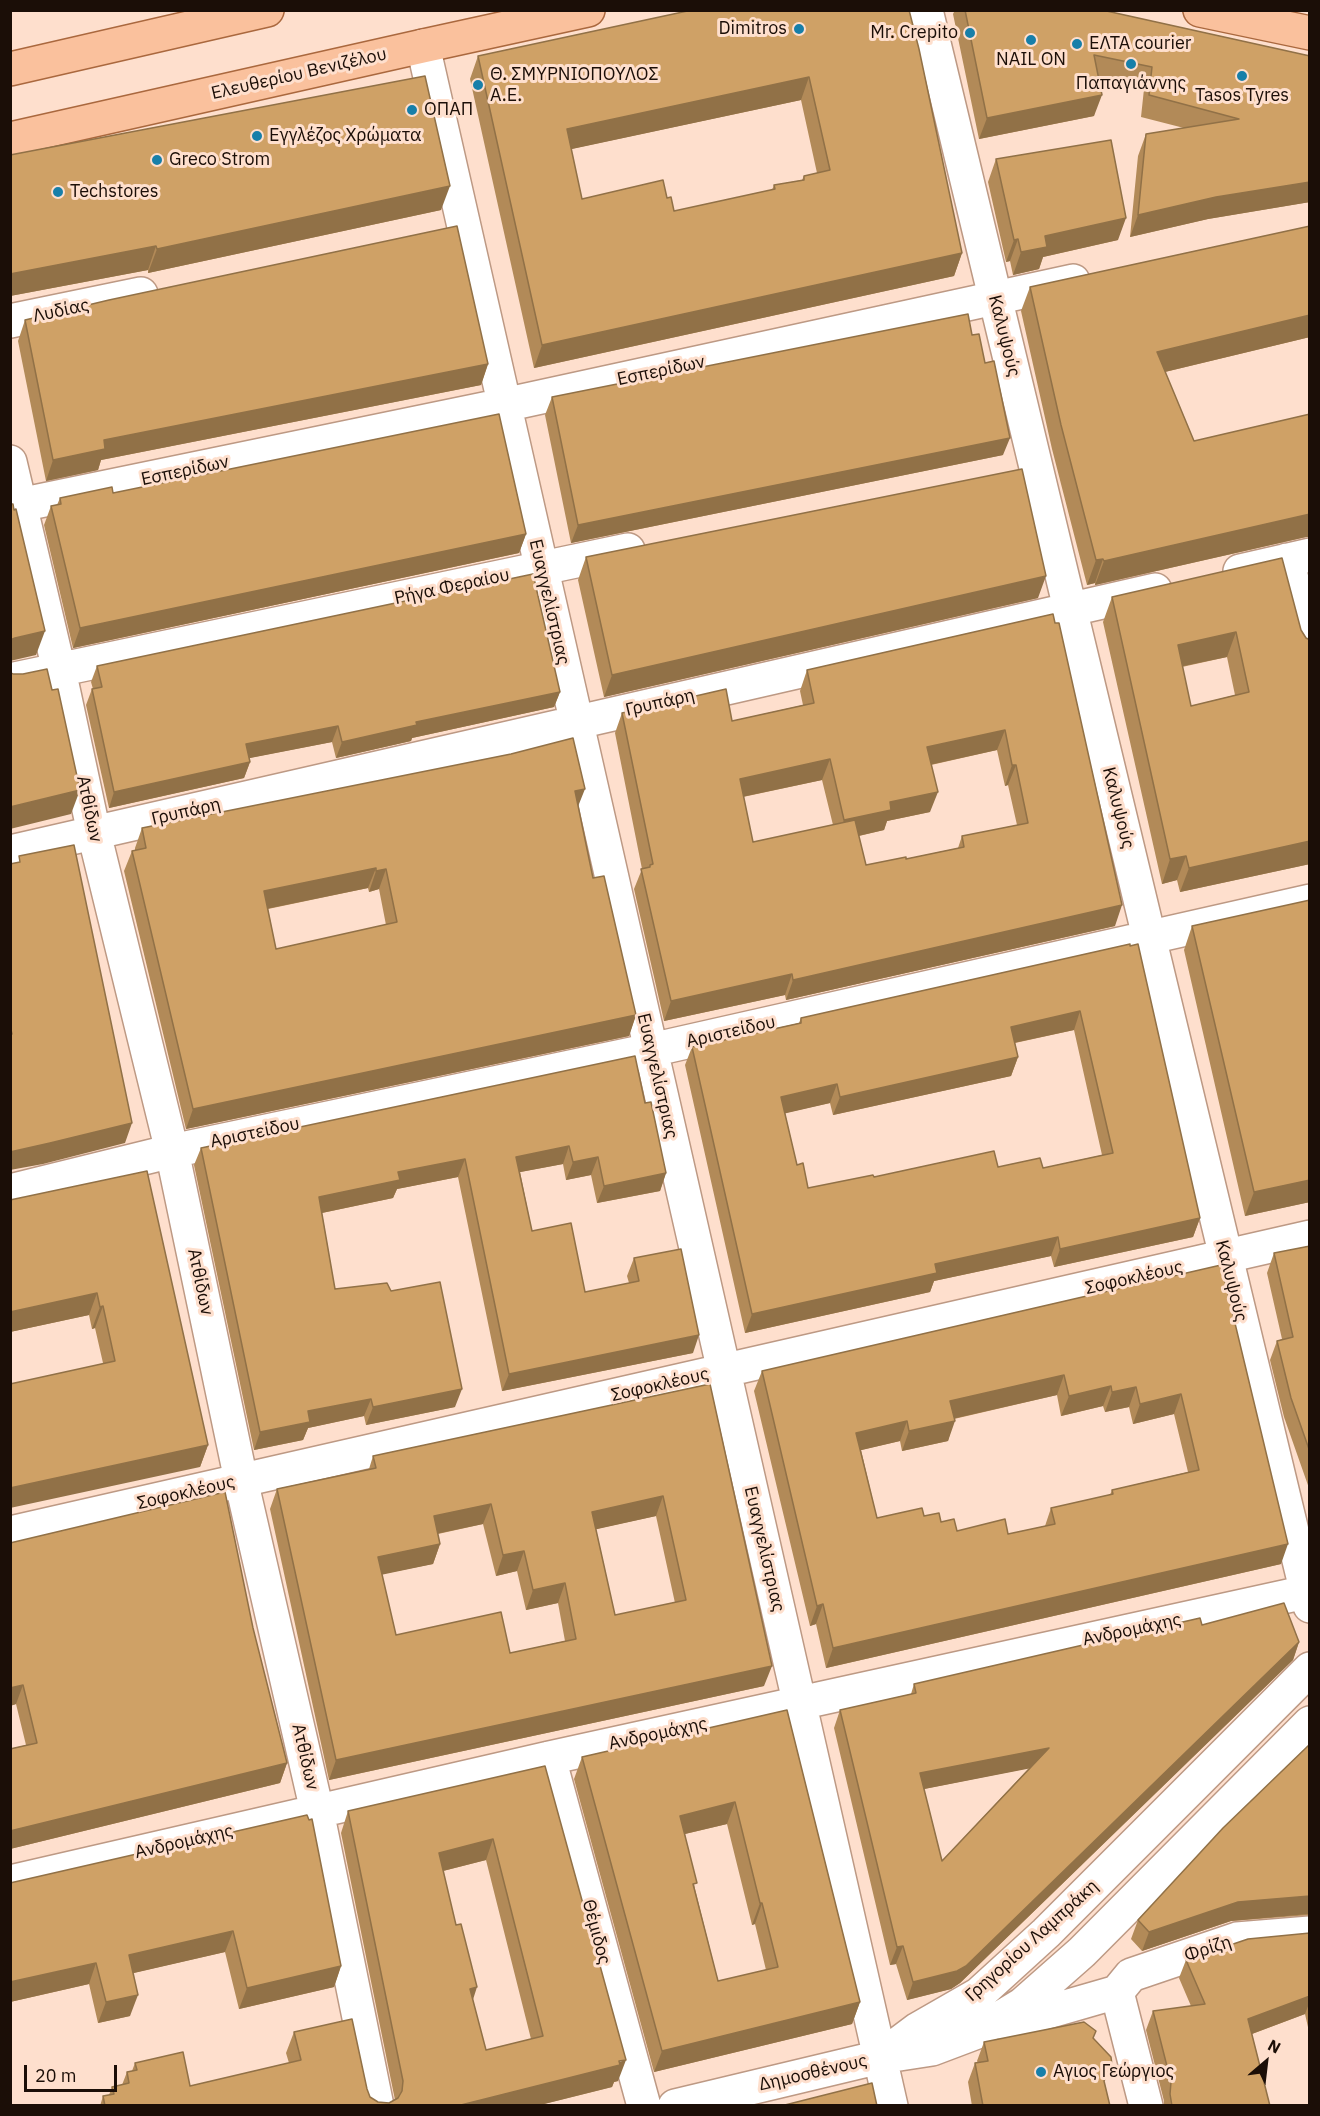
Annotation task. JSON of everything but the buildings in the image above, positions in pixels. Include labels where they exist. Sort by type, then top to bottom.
[{"type":"main road","points":[[10,69],[267,10]]},
{"type":"main road","name":"Ελευθερίου Βενιζέλου","points":[[10,139],[588,10]]},
{"type":"main road","points":[[1200,10],[1310,33]]},
{"type":"street","name":"Καλυψούς","points":[[926,10],[995,298],[1024,470],[1070,609],[1308,1599]]},
{"type":"street","name":"Ευαγγελίστριας","points":[[423,45],[452,228],[504,405],[891,2106]]},
{"type":"street","name":"Εσπερίδων","points":[[16,506],[504,405],[1098,275]]},
{"type":"street","name":"Λυδίας","points":[[10,321],[173,287]]},
{"type":"street","name":"Ατθίδων","points":[[10,462],[16,506],[59,670],[94,833],[172,1151],[241,1480],[317,1811],[377,2106]]},
{"type":"street","name":"Ρήγα Φεραίου","points":[[10,680],[656,544]]},
{"type":"street","name":"Γρυπάρη","points":[[10,852],[1298,557]]},
{"type":"street","points":[[1298,557],[1310,649]]},
{"type":"street","name":"Αριστείδου","points":[[10,1191],[172,1151],[651,1050],[1310,901]]},
{"type":"street","name":"Σοφοκλέους","points":[[10,1533],[1310,1237]]},
{"type":"street","name":"Ανδρομάχης","points":[[10,1881],[799,1703],[1308,1599]]},
{"type":"street","name":"Γρηγορίου Λαμπράκη","points":[[880,2057],[918,2029],[979,1995],[1046,1933],[1310,1669]]},
{"type":"street","name":"Γρηγορίου Λαμπράκη","points":[[880,2057],[932,2049],[977,2032],[1023,2004],[1082,1952],[1310,1723]]},
{"type":"street","name":"Θέμιδος","points":[[549,1758],[644,2106]]},
{"type":"street","name":"Φρίζη","points":[[1117,1992],[1131,1975],[1237,1939],[1310,1933]]},
{"type":"street","points":[[977,2032],[1117,1992],[1146,2106]]},
{"type":"street","name":"Δημοσθένους","points":[[675,2106],[880,2057]]},
{"type":"place","name":"Dimitros","points":[[799,29]]},
{"type":"place","name":"Mr. Crepito","points":[[970,33]]},
{"type":"place","name":"NAIL ON","points":[[1031,40]]},
{"type":"place","name":"ΕΛΤΑ courier","points":[[1077,44]]},
{"type":"place","name":"Παπαγιάννης","points":[[1131,64]]},
{"type":"place","name":"Tasos Tyres","points":[[1242,76]]},
{"type":"place","name":"Θ. ΣΜΥΡΝΙΟΠΟΥΛΟΣ Α.Ε.","points":[[478,85]]},
{"type":"place","name":"ΟΠΑΠ","points":[[412,110]]},
{"type":"place","name":"Εγγλέζος Χρώματα","points":[[257,136]]},
{"type":"place","name":"Greco Strom","points":[[157,160]]},
{"type":"place","name":"Techstores","points":[[58,192]]},
{"type":"place","name":"Αγιος Γεώργιος","points":[[1041,2072]]}]
